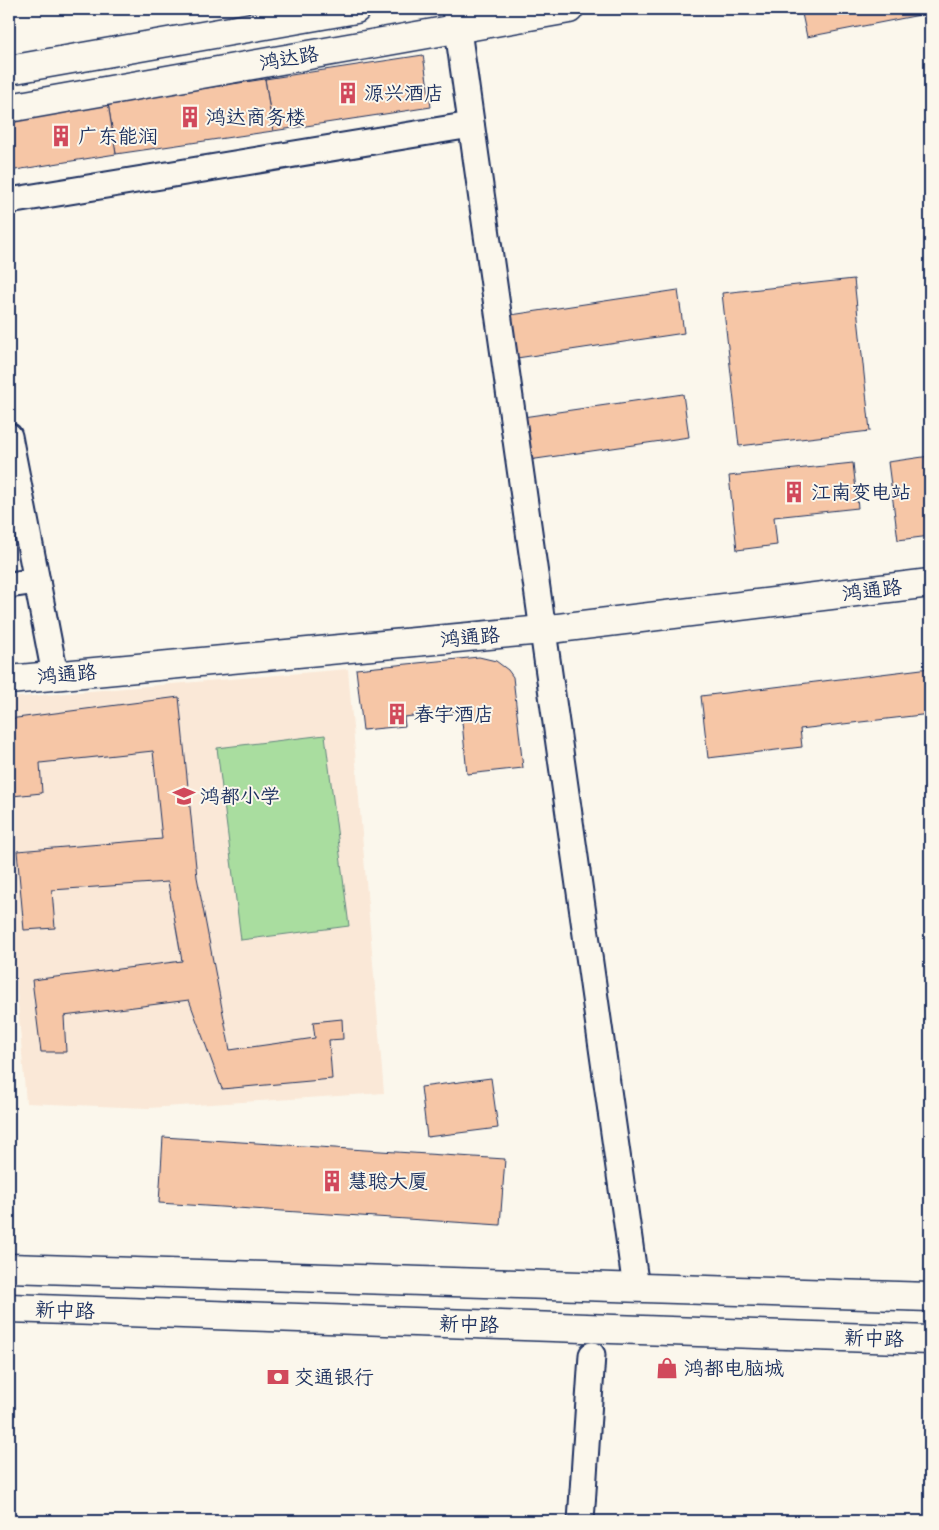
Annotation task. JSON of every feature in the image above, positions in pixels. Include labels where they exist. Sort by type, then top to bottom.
[{"type":"street","name":"鸿达路","points":[[9,70],[356,9]]},
{"type":"street","name":"鸿达路","points":[[9,108],[456,19],[569,9]]},
{"type":"street","points":[[456,19],[636,1288]]},
{"type":"street","points":[[9,201],[471,125]]},
{"type":"street","points":[[9,436],[55,675]]},
{"type":"street","points":[[9,585],[37,581]]},
{"type":"street","name":"鸿通路","points":[[9,680],[542,630],[930,583]]},
{"type":"street","name":"新中路","points":[[9,1268],[930,1297]]},
{"type":"street","name":"新中路","points":[[9,1308],[930,1340]]},
{"type":"street","points":[[581,1521],[592,1355]]},
{"type":"shaded area","name":"鸿都小学","points":[[348,669],[384,1093],[148,1108],[26,1103],[9,894],[9,698]]},
{"type":"green space","points":[[325,735],[349,926],[241,940],[217,748]]},
{"type":"building","points":[[801,9],[930,9],[930,13],[807,37]]},
{"type":"building","name":"源兴酒店","points":[[423,55],[431,107],[273,131],[265,79]]},
{"type":"building","name":"鸿达商务楼","points":[[265,79],[273,131],[116,154],[108,103]]},
{"type":"building","name":"广东能润","points":[[108,103],[116,154],[9,171],[9,119]]},
{"type":"building","points":[[854,279],[870,431],[739,446],[722,293]]},
{"type":"building","points":[[678,290],[684,333],[517,358],[511,315]]},
{"type":"building","points":[[683,394],[689,437],[522,461],[516,418]]},
{"type":"building","points":[[930,456],[930,536],[898,540],[888,462]]},
{"type":"building","name":"江南变电站","points":[[853,463],[858,508],[774,517],[777,545],[737,550],[729,476]]},
{"type":"building","name":"春宇酒店","points":[[479,657],[496,661],[508,670],[513,677],[523,768],[467,774],[461,711],[404,717],[405,726],[363,730],[356,669]]},
{"type":"building","points":[[930,668],[930,714],[800,729],[802,747],[708,758],[701,696]]},
{"type":"building","points":[[179,697],[197,877],[230,1050],[315,1038],[313,1022],[342,1019],[343,1039],[329,1040],[332,1079],[222,1089],[189,1000],[64,1016],[66,1052],[41,1052],[32,980],[182,961],[168,882],[52,890],[55,928],[24,930],[17,851],[162,839],[153,751],[40,763],[42,793],[12,796],[9,760],[9,719]]},
{"type":"building","points":[[491,1078],[498,1128],[427,1137],[421,1087]]},
{"type":"building","name":"慧聪大厦","points":[[163,1137],[505,1159],[500,1225],[159,1203]]},
{"type":"building","points":[[9,1161],[12,1161],[9,1233]]},
{"type":"place","name":"源兴酒店","points":[[348,93]]},
{"type":"place","name":"鸿达商务楼","points":[[190,117]]},
{"type":"place","name":"广东能润","points":[[61,136]]},
{"type":"place","name":"江南变电站","points":[[794,492]]},
{"type":"place","name":"春宇酒店","points":[[397,714]]},
{"type":"place","name":"鸿都小学","points":[[184,796]]},
{"type":"place","name":"慧聪大厦","points":[[332,1181]]},
{"type":"place","name":"鸿都电脑城","points":[[667,1368]]},
{"type":"place","name":"交通银行","points":[[278,1377]]}]
